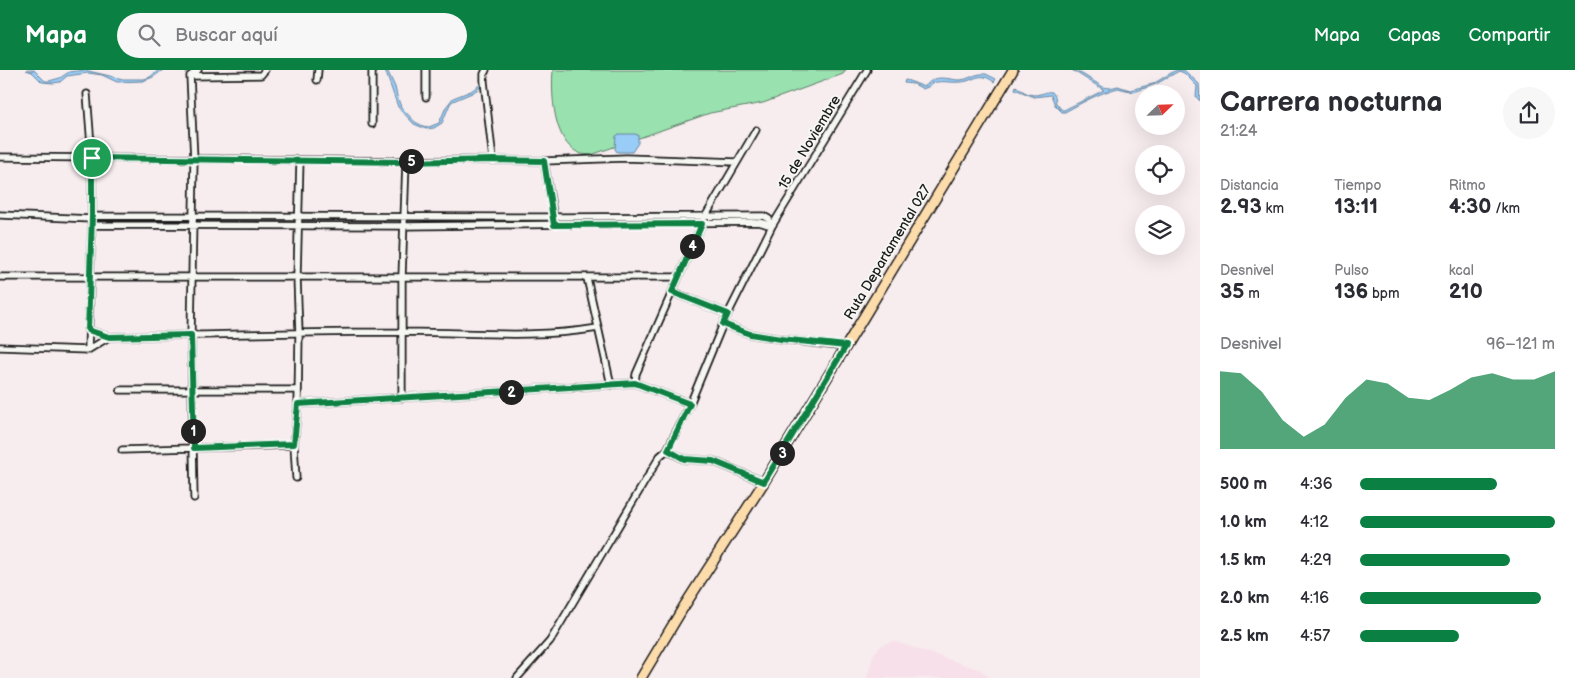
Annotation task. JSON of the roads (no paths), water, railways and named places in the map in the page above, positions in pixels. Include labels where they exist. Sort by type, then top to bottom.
[{"type":"main road","name":"Ruta Departamental 027","points":[[641,678],[683,608],[764,482],[1013,70]]},
{"type":"street","points":[[190,76],[198,70]]},
{"type":"street","points":[[190,76],[261,75],[265,70]]},
{"type":"street","points":[[317,80],[318,70]]},
{"type":"street","points":[[372,70],[372,124]]},
{"type":"street","points":[[426,70],[426,97]]},
{"type":"street","name":"15 de Noviembre","points":[[517,678],[550,641],[660,456],[668,450],[690,404],[723,324],[772,226],[867,70]]},
{"type":"street","points":[[485,71],[493,160]]},
{"type":"street","points":[[190,76],[194,159],[191,335],[194,498]]},
{"type":"street","points":[[87,94],[92,158],[88,350]]},
{"type":"street","points":[[635,383],[636,374],[705,217],[756,130]]},
{"type":"street","points":[[0,157],[406,162],[544,161],[626,158],[737,162]]},
{"type":"street","points":[[296,478],[294,444],[298,404],[299,334],[297,277],[300,160]]},
{"type":"street","points":[[544,161],[554,225]]},
{"type":"street","points":[[402,398],[402,277],[406,162]]},
{"type":"street","points":[[0,215],[193,226],[702,224],[759,222],[772,226]]},
{"type":"street","points":[[92,220],[194,216],[764,216],[769,218],[772,226]]},
{"type":"street","points":[[0,277],[678,277]]},
{"type":"street","points":[[587,278],[611,385]]},
{"type":"street","points":[[672,292],[728,314]]},
{"type":"street","points":[[723,324],[750,334],[846,346]]},
{"type":"street","points":[[88,330],[109,337],[402,332],[515,335],[569,333],[598,328]]},
{"type":"street","points":[[0,347],[88,350],[109,337]]},
{"type":"street","points":[[298,404],[635,383],[690,404]]},
{"type":"street","points":[[120,390],[298,390]]},
{"type":"street","points":[[122,450],[294,444]]},
{"type":"street","points":[[668,450],[684,459],[713,461],[764,482]]},
{"type":"water","points":[[26,70],[34,70],[45,81],[49,81],[60,78],[69,72],[84,70],[123,79],[144,79],[159,70],[163,70],[143,81],[117,82],[102,75],[88,73],[67,76],[60,82],[53,83],[42,82],[32,72]]},
{"type":"water","points":[[385,70],[387,70],[395,87],[401,107],[415,122],[423,126],[429,127],[439,123],[446,107],[453,98],[471,91],[481,84],[481,87],[453,101],[442,123],[434,128],[426,129],[414,124],[398,107]]},
{"type":"water","points":[[1072,70],[1103,87],[1118,86],[1130,90],[1135,89],[1135,92],[1118,88],[1062,112],[1055,105],[1051,95],[1034,97],[1015,89],[1016,86],[1024,92],[1033,95],[1052,92],[1056,103],[1062,110],[1104,90]]},
{"type":"water","points":[[1176,70],[1184,70],[1199,84],[1200,101],[1196,97],[1197,86],[1184,73],[1179,71],[1156,84],[1149,85]]},
{"type":"water","points":[[980,74],[986,74],[996,79],[994,82],[980,77],[965,82],[936,82],[923,89],[914,84],[904,83],[905,80],[925,86],[938,78],[963,80]]},
{"type":"water","points":[[619,134],[638,135],[638,143],[632,152],[617,152],[615,149],[616,136]]}]
